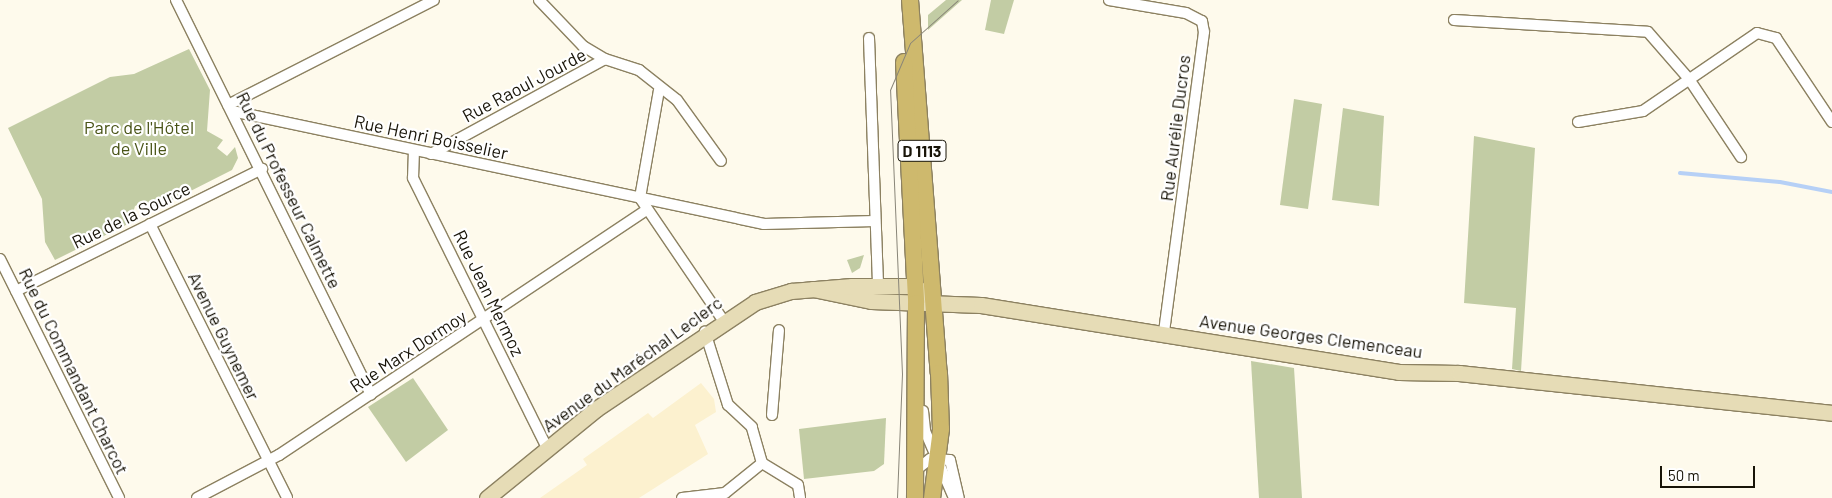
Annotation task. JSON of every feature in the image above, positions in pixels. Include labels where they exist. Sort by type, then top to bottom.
[{"type":"main road","name":"D 1113","points":[[900,0],[916,303],[915,498]]},
{"type":"main road","name":"D 1113","points":[[910,0],[935,302],[940,406],[938,457],[932,498]]},
{"type":"street","name":"Rue du Professeur Calmette","points":[[176,0],[262,169],[371,394]]},
{"type":"street","points":[[230,108],[434,0]]},
{"type":"street","points":[[539,0],[583,46],[605,59],[639,70],[659,90],[677,100],[721,161]]},
{"type":"street","name":"Rue Aurélie Ducros","points":[[1109,0],[1186,13],[1202,21],[1204,32],[1164,333]]},
{"type":"street","points":[[1454,20],[1633,28],[1658,38],[1689,79],[1741,157]]},
{"type":"street","points":[[1578,122],[1643,111],[1757,33],[1776,38],[1832,122]]},
{"type":"street","points":[[869,38],[878,282]]},
{"type":"street","name":"Rue Raoul Jourde","points":[[431,154],[605,59]]},
{"type":"street","points":[[659,90],[640,198],[646,210],[723,320]]},
{"type":"street","name":"Rue Henri Boisselier","points":[[230,108],[431,154],[764,224],[875,221]]},
{"type":"street","name":"Rue Jean Mermoz","points":[[414,150],[413,178],[547,448]]},
{"type":"street","name":"Rue de la Source","points":[[16,291],[262,169]]},
{"type":"street","name":"Rue Marx Dormoy","points":[[197,498],[268,462],[485,320],[646,210]]},
{"type":"street","name":"Avenue Guynemer","points":[[150,224],[286,498]]},
{"type":"street","name":"Rue du Commandant Charcot","points":[[0,259],[119,498]]},
{"type":"street","points":[[915,286],[935,302]]},
{"type":"street","name":"Avenue du Maréchal Leclerc","points":[[487,498],[547,448],[723,320],[774,295],[813,289],[915,286]]},
{"type":"street","name":"Avenue du Maréchal Leclerc","points":[[813,289],[851,299],[916,303],[935,302]]},
{"type":"street","name":"Avenue Georges Clemenceau","points":[[935,302],[981,304],[1399,372],[1459,373],[1832,413]]},
{"type":"street","points":[[772,415],[778,330]]},
{"type":"street","points":[[705,332],[728,405],[752,427],[762,463],[798,485],[800,498]]},
{"type":"street","points":[[916,354],[923,372],[925,431],[938,457],[954,498]]},
{"type":"street","points":[[916,470],[938,457],[954,462],[959,498]]},
{"type":"street","points":[[682,498],[725,492],[762,463]]},
{"type":"shaded area","points":[[701,383],[714,399],[716,412],[695,425],[708,454],[639,498],[540,498],[587,465],[583,459],[648,413],[653,418]]},
{"type":"green space","points":[[946,0],[962,0],[928,30],[928,15]]},
{"type":"green space","points":[[991,0],[1014,0],[1004,34],[985,30]]},
{"type":"green space","name":"Parc de l'Hôtel de Ville","points":[[189,49],[210,90],[207,131],[223,140],[217,148],[227,156],[235,147],[238,158],[232,170],[159,207],[143,203],[135,206],[130,223],[55,260],[45,242],[42,199],[8,128],[110,77],[134,74]]},
{"type":"green space","points":[[1294,99],[1322,104],[1308,209],[1280,205]]},
{"type":"green space","points":[[1343,108],[1384,116],[1379,206],[1332,200]]},
{"type":"green space","points":[[1474,136],[1535,148],[1521,371],[1512,369],[1516,308],[1464,303]]},
{"type":"green space","points":[[864,255],[860,268],[852,273],[847,260]]},
{"type":"green space","points":[[1251,361],[1294,368],[1302,498],[1259,498]]},
{"type":"green space","points":[[413,378],[448,430],[406,462],[368,407]]},
{"type":"green space","points":[[886,418],[884,464],[874,471],[804,479],[799,429]]},
{"type":"waterway","points":[[1680,173],[1780,182],[1832,192]]},
{"type":"tram line","points":[[897,498],[902,374],[890,90],[910,43],[958,0]]}]
